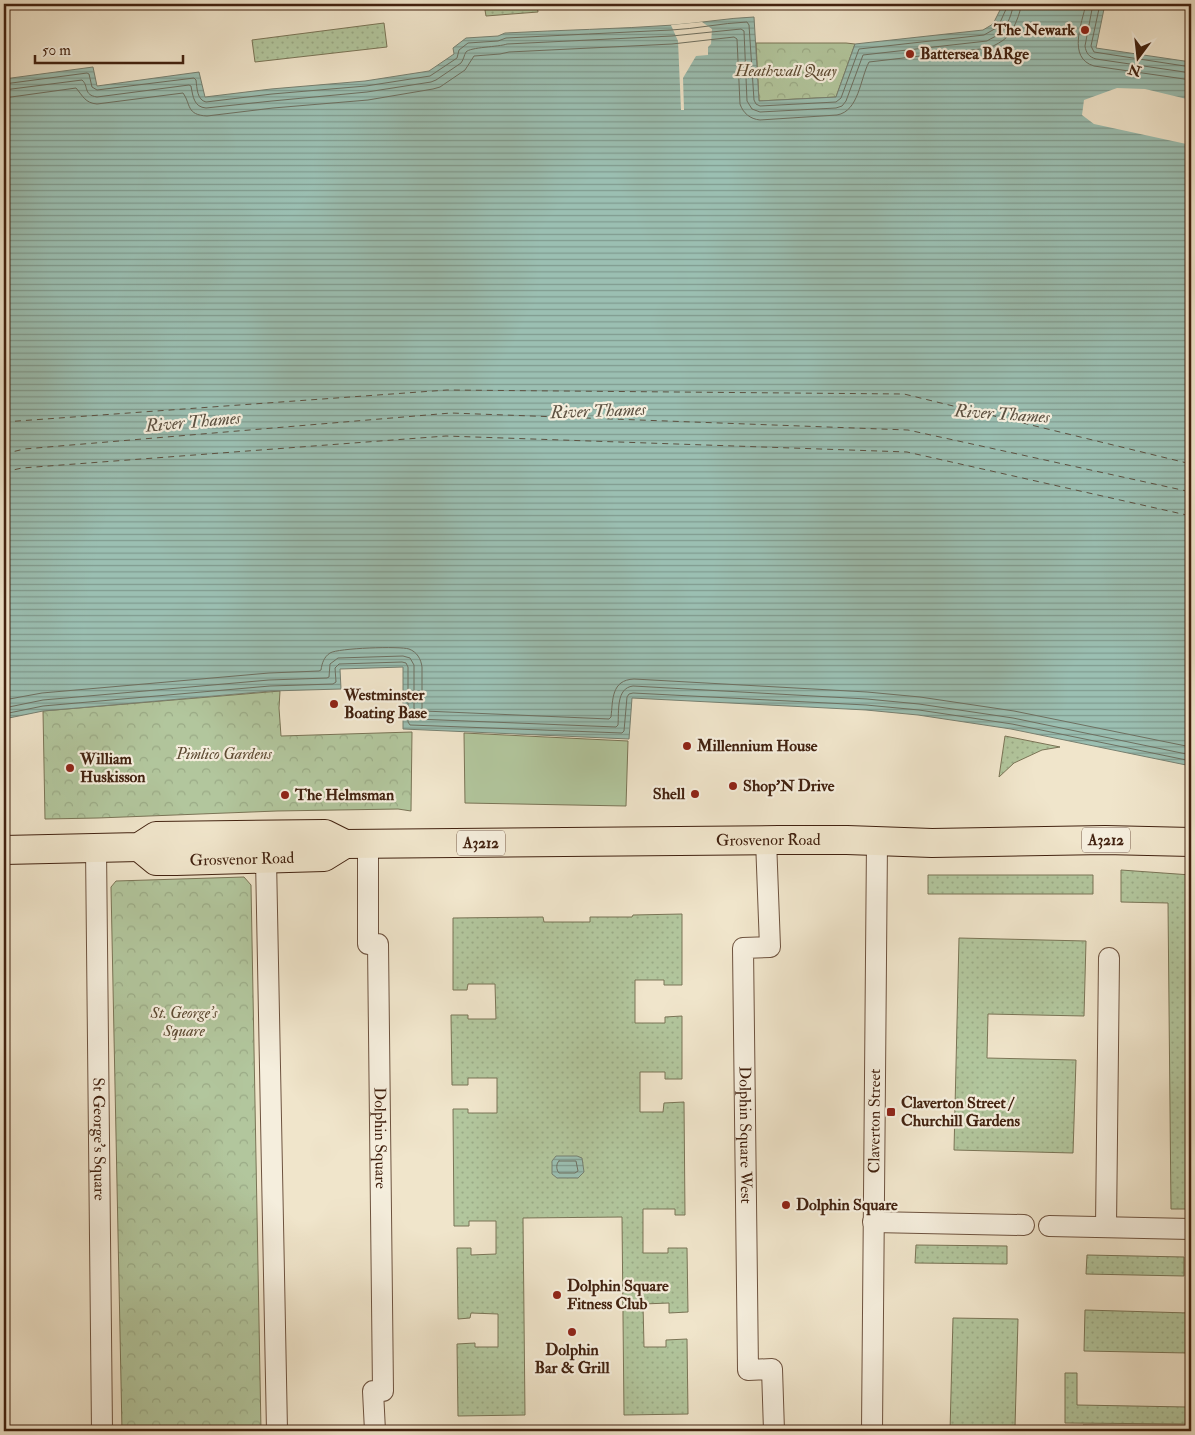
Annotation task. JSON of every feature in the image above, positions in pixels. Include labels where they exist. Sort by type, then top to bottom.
[{"type":"highway","name":"Grosvenor Road","points":[[4,850],[139,847],[156,836],[325,834],[357,844],[766,840],[932,843],[1105,840],[1191,842]]},
{"type":"highway","name":"Grosvenor Road","points":[[139,847],[156,861],[324,857],[357,844]]},
{"type":"street","name":"Dolphin Square West","points":[[766,840],[770,947],[743,948],[748,1370],[772,1369],[774,1431]]},
{"type":"street","name":"Claverton Street","points":[[872,1431],[877,841]]},
{"type":"street","name":"Dolphin Square","points":[[357,844],[368,944],[378,944],[383,1391],[373,1391],[374,1431]]},
{"type":"street","name":"St George's Square","points":[[96,848],[102,1431]]},
{"type":"street","points":[[266,859],[277,1431]]},
{"type":"street","points":[[1106,1227],[1109,958]]},
{"type":"street","points":[[873,1222],[1024,1225]]},
{"type":"street","points":[[1049,1226],[1191,1229]]},
{"type":"green space","points":[[484,4],[537,4],[538,12],[486,16]]},
{"type":"green space","points":[[384,23],[387,47],[255,62],[252,40]]},
{"type":"green space","name":"Heathwall Quay","points":[[756,43],[855,44],[836,97],[759,101]]},
{"type":"green space","name":"Pimlico Gardens","points":[[280,691],[281,736],[412,732],[411,811],[398,809],[277,811],[45,819],[43,711]]},
{"type":"green space","points":[[464,733],[628,741],[626,806],[465,803]]},
{"type":"green space","points":[[1005,736],[1060,747],[1042,750],[1014,763],[999,777]]},
{"type":"green space","points":[[1121,870],[1191,875],[1191,1209],[1171,1209],[1168,903],[1121,902]]},
{"type":"green space","points":[[928,875],[1093,875],[1093,894],[928,894]]},
{"type":"green space","name":"St. George's Square","points":[[244,877],[251,885],[261,1431],[122,1431],[111,887],[116,881]]},
{"type":"green space","points":[[682,914],[682,985],[664,985],[664,980],[635,980],[635,1023],[665,1023],[665,1017],[682,1016],[682,1079],[665,1079],[665,1072],[640,1072],[640,1112],[663,1112],[664,1103],[684,1102],[685,1215],[675,1215],[675,1209],[643,1209],[643,1253],[668,1253],[668,1248],[687,1248],[688,1312],[669,1313],[669,1303],[643,1304],[644,1347],[666,1347],[666,1340],[687,1339],[688,1414],[624,1415],[622,1217],[523,1218],[525,1415],[458,1416],[457,1344],[475,1343],[475,1347],[498,1347],[498,1314],[471,1313],[470,1318],[458,1319],[457,1248],[471,1248],[471,1255],[496,1254],[496,1221],[469,1221],[469,1226],[454,1226],[453,1109],[468,1109],[468,1113],[497,1113],[497,1078],[468,1078],[468,1085],[452,1085],[451,1015],[468,1015],[468,1019],[496,1019],[495,984],[468,984],[467,990],[453,990],[453,918],[543,917],[544,922],[590,922],[590,917]]},
{"type":"green space","points":[[959,938],[1086,941],[1084,1016],[988,1014],[987,1058],[1076,1060],[1073,1153],[954,1150]]},
{"type":"green space","points":[[916,1245],[1007,1246],[1007,1264],[915,1263]]},
{"type":"green space","points":[[1087,1255],[1184,1257],[1184,1276],[1086,1274]]},
{"type":"green space","points":[[1085,1310],[1189,1313],[1188,1353],[1084,1351]]},
{"type":"green space","points":[[953,1318],[1018,1319],[1015,1427],[1079,1429],[1079,1431],[950,1431]]},
{"type":"green space","points":[[1065,1373],[1077,1373],[1077,1405],[1187,1407],[1187,1424],[1065,1423]]},
{"type":"green space","points":[[1083,1425],[1169,1426],[1169,1431],[1083,1431]]},
{"type":"water","name":"River Thames","points":[[1003,4],[1105,4],[1096,48],[1191,62],[1191,766],[1011,729],[918,715],[866,710],[632,698],[629,739],[403,729],[403,667],[340,669],[341,689],[271,691],[43,711],[4,719],[4,79],[93,67],[97,86],[199,72],[205,97],[365,81],[429,71],[454,54],[453,48],[466,38],[498,36],[505,33],[674,25],[754,17],[759,101],[836,97],[855,44],[983,30],[993,24]]},
{"type":"water","points":[[556,1156],[577,1156],[582,1158],[584,1172],[578,1178],[557,1178],[552,1174],[552,1161]]},
{"type":"pier","points":[[702,22],[712,29],[711,44],[708,47],[708,55],[696,56],[683,78],[684,110],[681,110],[678,41],[671,25]]},
{"type":"pier","points":[[1117,88],[1145,89],[1191,100],[1191,145],[1094,124],[1082,115],[1084,100]]},
{"type":"ferry route","points":[[4,422],[447,390],[904,394],[1191,464]]},
{"type":"ferry route","points":[[4,454],[24,449],[451,413],[908,430],[1191,492]]},
{"type":"ferry route","points":[[4,472],[22,468],[446,436],[907,452],[1191,516]]},
{"type":"place","name":"The Newark","points":[[1085,30]]},
{"type":"place","name":"Battersea BARge","points":[[910,54]]},
{"type":"place","name":"Westminster Boating Base","points":[[334,704]]},
{"type":"place","name":"Millennium House","points":[[687,746]]},
{"type":"place","name":"William Huskisson","points":[[70,768]]},
{"type":"place","name":"Shop'N Drive","points":[[733,786]]},
{"type":"place","name":"Shell","points":[[695,794]]},
{"type":"place","name":"The Helmsman","points":[[285,795]]},
{"type":"place","name":"Claverton Street / Churchill Gardens","points":[[891,1112]]},
{"type":"place","name":"Dolphin Square","points":[[786,1205]]},
{"type":"place","name":"Dolphin Square Fitness Club","points":[[557,1295]]},
{"type":"place","name":"Dolphin Bar & Grill","points":[[572,1332]]}]
